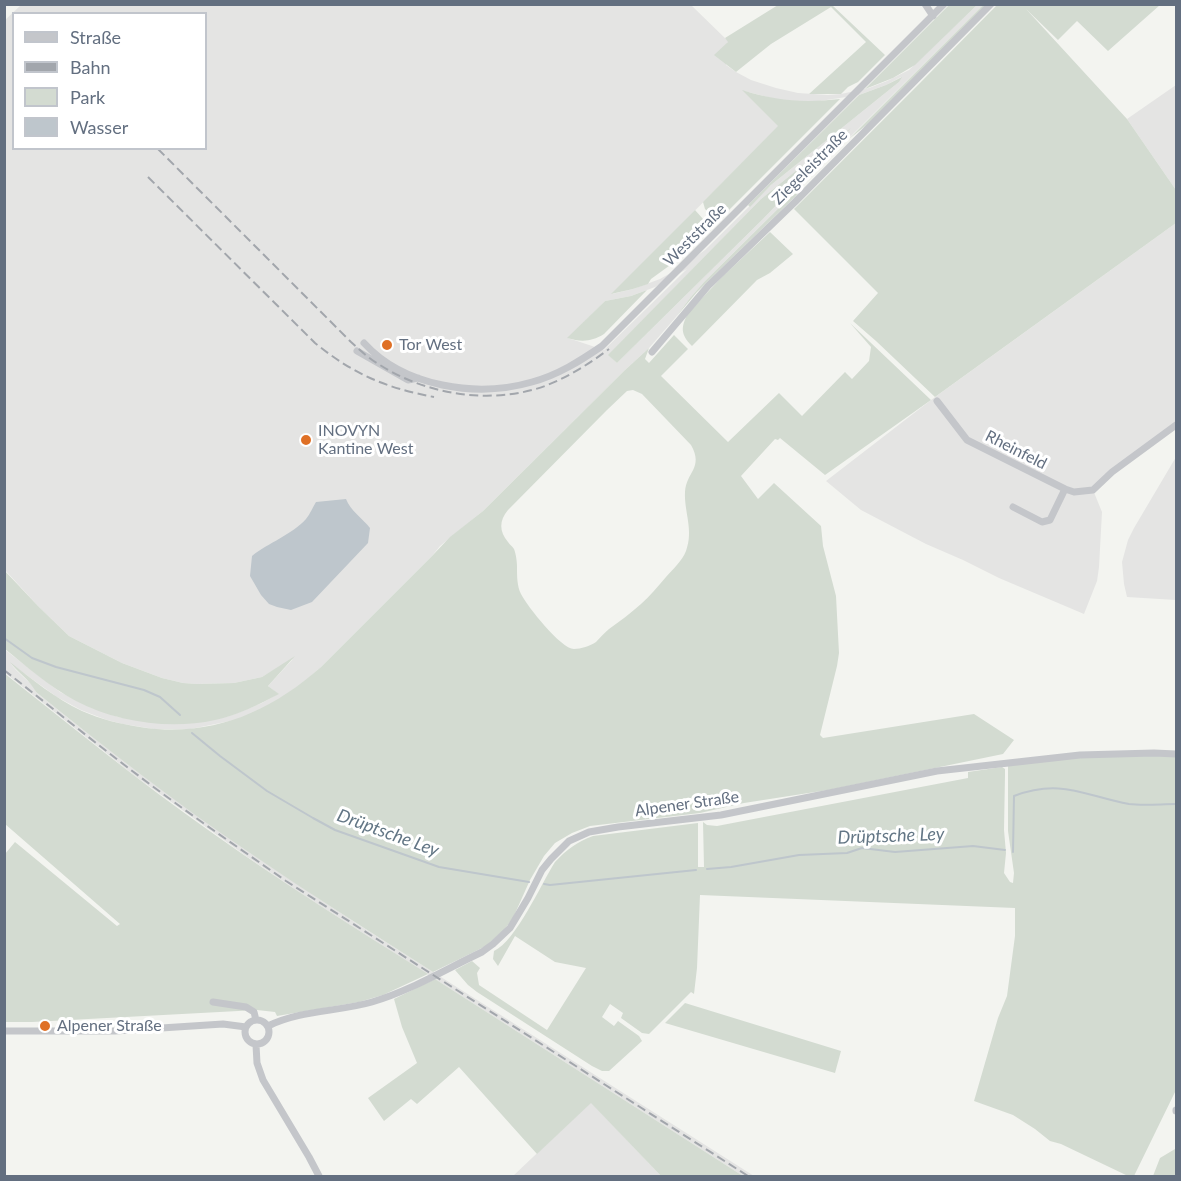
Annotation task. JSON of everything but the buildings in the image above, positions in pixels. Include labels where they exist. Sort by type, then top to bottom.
[{"type":"street","points":[[925,4],[933,16]]},
{"type":"street","name":"Weststraße","points":[[364,343],[381,359],[418,378],[443,385],[470,388],[499,388],[531,382],[575,364],[602,346],[944,4]]},
{"type":"street","name":"Ziegeleistraße","points":[[652,352],[708,286],[991,4]]},
{"type":"street","name":"Weststraße","points":[[357,351],[408,380],[418,378]]},
{"type":"street","name":"Rheinfeld","points":[[937,402],[967,440],[1074,492],[1093,490],[1112,472],[1176,425]]},
{"type":"street","points":[[1013,507],[1042,522],[1050,520],[1065,489]]},
{"type":"street","name":"Alpener Straße","points":[[268,1026],[297,1015],[336,1010],[387,997],[482,952],[510,928],[542,870],[551,859],[569,842],[589,832],[618,826],[721,815],[938,771],[1080,755],[1176,754]]},
{"type":"street","points":[[213,1002],[246,1007],[254,1012],[256,1020]]},
{"type":"street","points":[[263,1021],[268,1026],[270,1033],[267,1040],[256,1045],[249,1042],[245,1035],[246,1027],[250,1022],[263,1021]]},
{"type":"street","points":[[4,1031],[115,1031],[223,1024],[246,1027]]},
{"type":"street","points":[[256,1045],[263,1080],[319,1176]]},
{"type":"shaded area","points":[[21,5],[691,5],[728,41],[726,65],[736,72],[751,80],[776,88],[798,93],[828,95],[869,88],[909,70],[977,5],[983,5],[704,282],[649,348],[483,511],[440,546],[321,667],[278,700],[235,720],[191,729],[154,729],[107,720],[81,710],[57,697],[11,664],[34,687],[36,692],[68,718],[139,773],[249,852],[356,923],[754,1176],[743,1176],[246,856],[135,776],[5,673],[4,649],[60,692],[92,708],[118,717],[178,724],[230,716],[278,694],[268,686],[293,659],[262,677],[234,683],[197,684],[162,678],[122,663],[69,636],[5,570],[4,21],[12,13],[12,150],[207,150],[207,12],[14,12]],"holes":[[[901,77],[899,82],[771,185],[705,250],[660,279],[612,294],[779,126],[744,91],[790,101],[820,101],[859,95]],[[848,131],[763,219],[617,363],[609,355],[761,199]],[[687,269],[604,350],[568,338],[605,301],[631,296],[655,287]]]},
{"type":"shaded area","points":[[1176,85],[1176,190],[1127,119]]},
{"type":"shaded area","points":[[1176,223],[1176,425],[1093,490],[1102,512],[1099,567],[1097,581],[1084,614],[926,544],[861,510],[826,481],[931,400]]},
{"type":"shaded area","points":[[1176,457],[1176,600],[1127,597],[1122,562],[1128,540]]},
{"type":"shaded area","points":[[591,1102],[661,1176],[513,1176]]},
{"type":"green space","points":[[778,5],[832,5],[885,55],[858,82],[841,94],[809,94],[866,42],[831,7],[771,44],[736,72],[714,55],[728,42],[725,38]]},
{"type":"green space","points":[[949,5],[977,5],[915,65],[893,78],[865,89]]},
{"type":"green space","points":[[983,5],[987,5],[873,120],[849,139]]},
{"type":"green space","points":[[997,5],[1160,5],[1108,51],[1077,21],[1058,40],[1026,9],[1127,119],[1176,190],[1176,223],[935,397],[853,321],[878,293],[794,209]]},
{"type":"green space","points":[[902,77],[899,82],[771,185],[750,207],[748,205],[859,95]]},
{"type":"green space","points":[[742,90],[790,100],[840,99],[718,221],[705,209],[703,202],[778,126]]},
{"type":"green space","points":[[851,128],[763,219],[617,363],[608,355],[761,199]]},
{"type":"green space","points":[[808,179],[795,197],[697,292],[676,317],[704,282]]},
{"type":"green space","points":[[695,210],[711,228],[684,255],[651,279],[648,284],[611,294]]},
{"type":"green space","points":[[770,232],[793,254],[770,273],[757,280],[692,346],[685,338],[683,330],[688,313]]},
{"type":"green space","points":[[647,290],[604,334],[595,339],[586,340],[567,338],[605,301]]},
{"type":"green space","points":[[850,323],[931,400],[825,475],[780,438],[775,439],[741,476],[758,499],[774,483],[821,526],[823,546],[836,596],[839,653],[820,735],[823,738],[974,714],[1014,740],[1003,754],[828,790],[744,803],[700,813],[590,826],[572,833],[555,843],[544,856],[513,918],[504,930],[486,946],[433,972],[222,834],[168,795],[36,692],[10,662],[72,706],[118,723],[140,727],[190,729],[237,718],[281,697],[321,667],[450,537],[483,511],[649,348],[645,359],[649,363],[674,335],[688,349],[661,376],[728,442],[779,393],[802,416],[845,372],[852,379],[869,361],[871,347]],"holes":[[[633,390],[642,394],[691,445],[695,453],[695,465],[685,492],[689,528],[686,551],[680,562],[641,604],[596,642],[574,649],[553,635],[521,594],[514,549],[503,534],[501,526],[503,518],[508,510],[627,391]]]},
{"type":"green space","points":[[4,570],[69,636],[122,663],[162,678],[197,684],[234,683],[262,677],[295,656],[268,686],[279,694],[232,715],[198,723],[162,724],[108,714],[66,695],[5,649]]},
{"type":"green space","points":[[4,673],[132,774],[211,832],[291,887],[428,974],[383,995],[359,1002],[277,1016],[275,1012],[257,1010],[5,1022],[5,854],[15,842],[117,926],[120,924],[5,824]]},
{"type":"green space","points":[[1176,754],[1176,1090],[1134,1176],[1128,1176],[1050,1141],[1013,1115],[974,1101],[998,1018],[1007,996],[1015,936],[1015,908],[700,895],[694,994],[691,992],[649,1034],[642,1033],[621,1018],[623,1013],[610,1004],[602,1017],[614,1026],[618,1021],[639,1036],[642,1041],[609,1071],[602,1071],[592,1066],[477,992],[455,970],[472,961],[480,968],[477,973],[479,985],[547,1030],[586,968],[555,962],[515,936],[498,966],[493,959],[494,951],[511,936],[528,911],[555,862],[572,846],[593,836],[698,823],[698,867],[704,867],[703,822],[717,826],[968,778],[968,772],[1002,767],[1005,769],[1006,853],[1004,873],[1013,883],[1014,873],[1008,831],[1008,762],[1080,755]]},
{"type":"green space","points":[[435,979],[743,1176],[661,1176],[591,1103],[537,1154],[459,1067],[417,1104],[411,1099],[384,1121],[368,1098],[417,1063],[402,1027],[394,999]]},
{"type":"green space","points":[[685,1003],[841,1051],[835,1073],[665,1023]]},
{"type":"green space","points":[[1175,1149],[1176,1176],[1153,1176],[1160,1158]]},
{"type":"water","points":[[346,499],[370,528],[368,543],[312,602],[291,610],[269,604],[250,576],[252,556],[301,524],[316,502]]},
{"type":"waterway","name":"Drüptsche Ley","points":[[4,638],[32,658],[56,667],[144,690],[160,697],[180,715]]},
{"type":"waterway","name":"Drüptsche Ley","points":[[192,733],[267,791],[335,830],[439,867],[529,882]]},
{"type":"waterway","name":"Drüptsche Ley","points":[[1013,852],[1014,796],[1031,791],[1059,789],[1073,790],[1129,804],[1176,804]]},
{"type":"waterway","name":"Drüptsche Ley","points":[[707,869],[799,855],[847,853],[862,848],[895,852],[973,846],[1005,850]]},
{"type":"waterway","name":"Drüptsche Ley","points":[[544,884],[696,870]]},
{"type":"railway","points":[[159,150],[351,342],[372,360],[418,384],[460,394],[482,396],[525,392],[545,386],[578,370],[609,349]]},
{"type":"railway","points":[[148,177],[315,343],[329,354],[385,384],[434,397]]},
{"type":"railway","points":[[4,670],[152,786],[286,881],[748,1176]]},
{"type":"place","name":"Tor West","points":[[387,345]]},
{"type":"place","name":"INOVYN Kantine West","points":[[306,440]]},
{"type":"place","name":"Alpener Straße","points":[[45,1026]]}]
